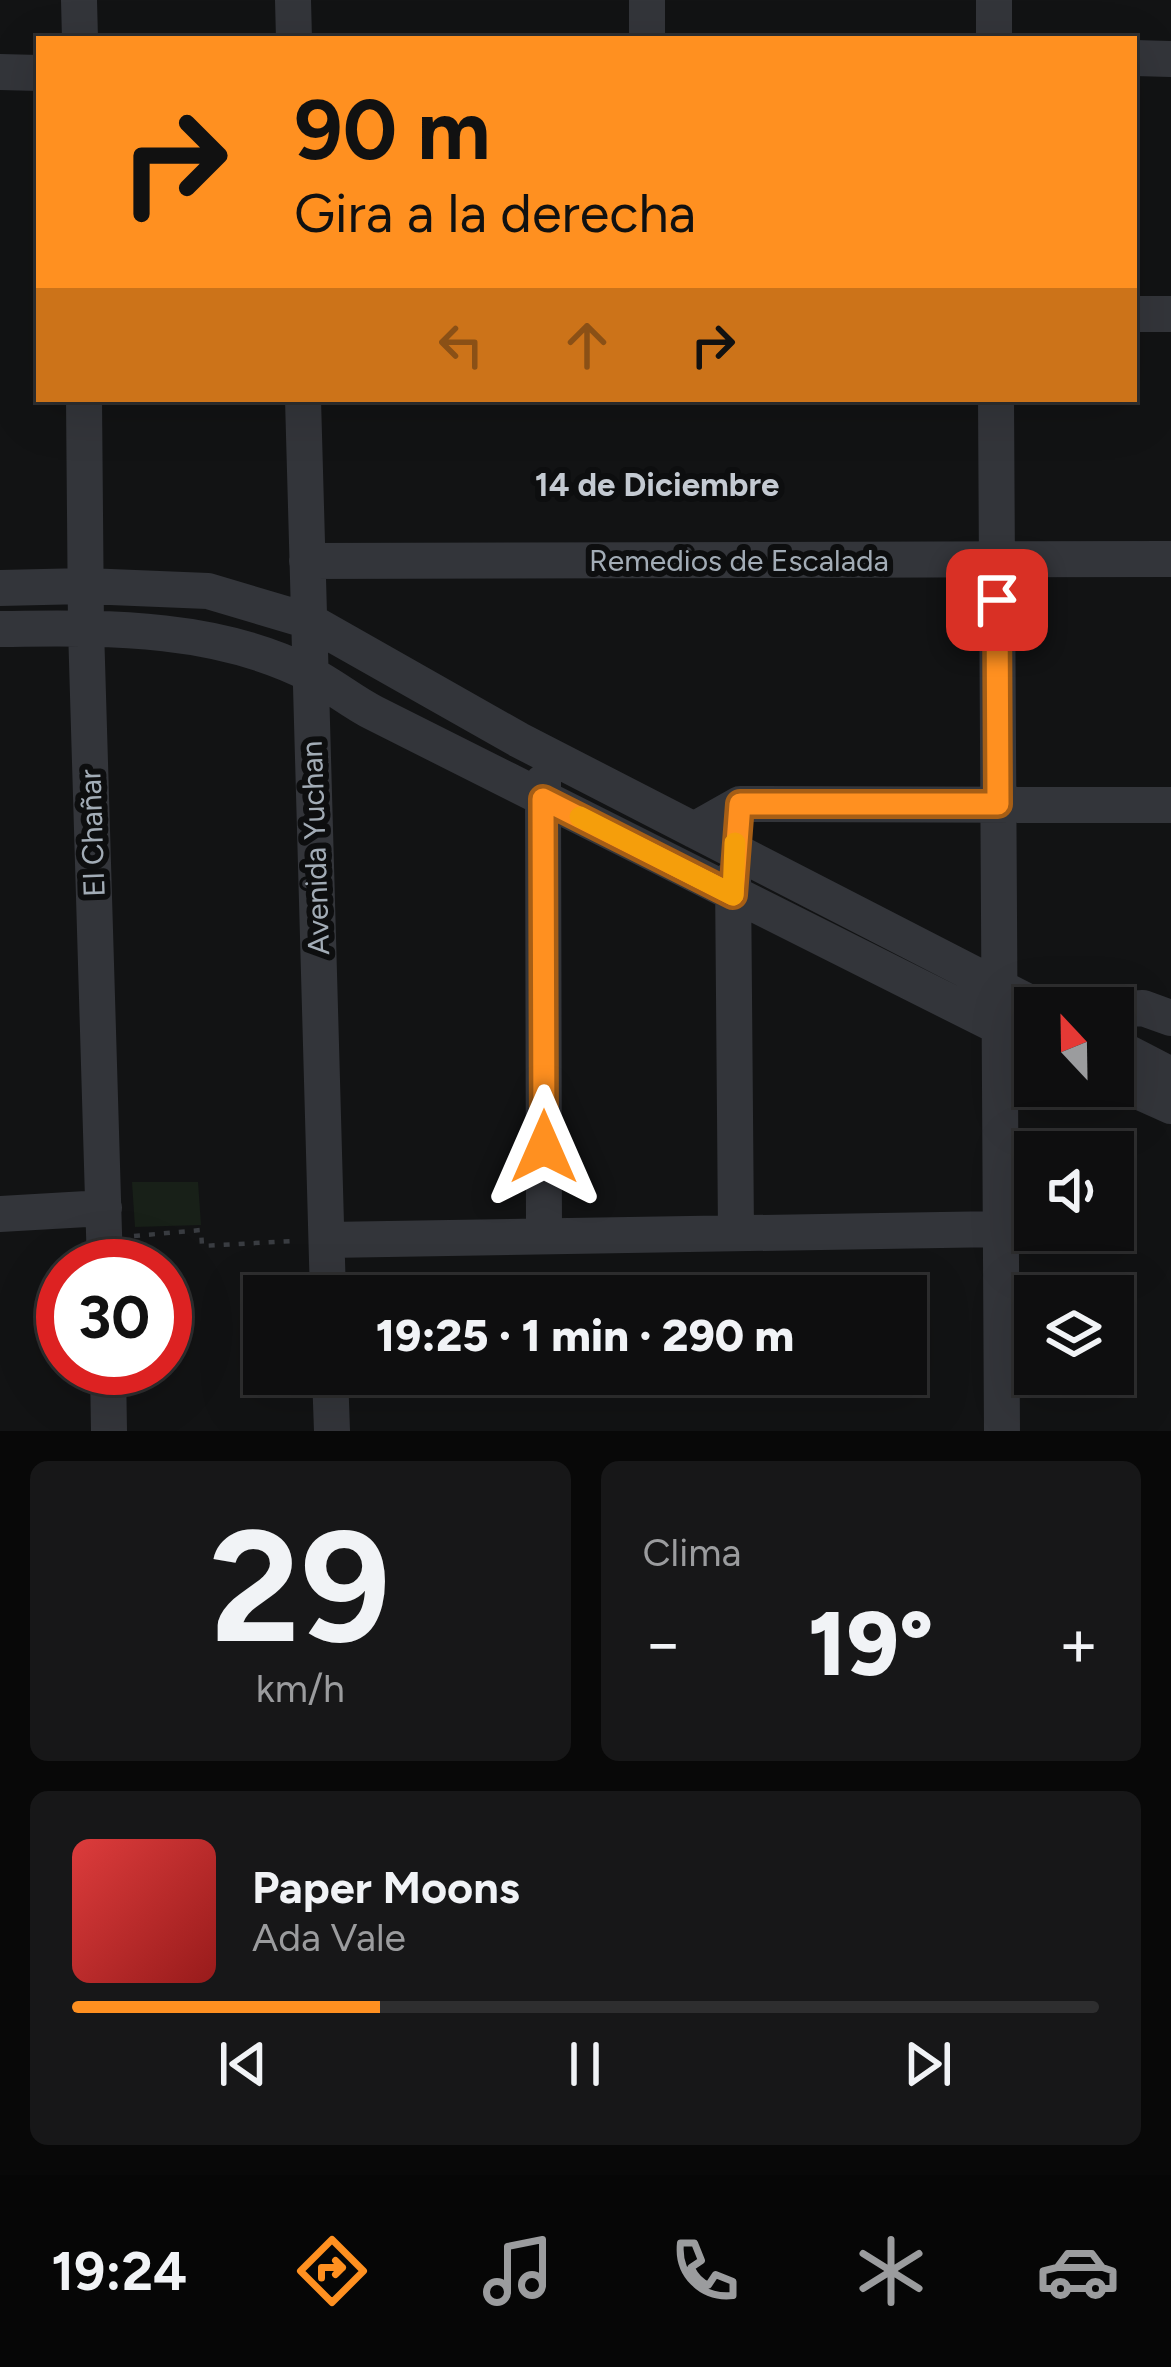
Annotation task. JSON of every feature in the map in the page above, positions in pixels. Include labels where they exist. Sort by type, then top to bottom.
[{"type":"street","points":[[79,0],[80,36]]},
{"type":"street","points":[[293,0],[294,36]]},
{"type":"street","points":[[647,0],[647,36]]},
{"type":"street","points":[[994,0],[994,36]]},
{"type":"street","points":[[1137,58],[1171,59]]},
{"type":"street","points":[[0,72],[36,73]]},
{"type":"street","points":[[1137,314],[1171,314]]},
{"type":"street","name":"El Chañar","points":[[84,402],[104,1238]]},
{"type":"street","name":"Avenida Yuchan","points":[[303,402],[313,757],[309,1241],[321,1275]]},
{"type":"street","points":[[996,402],[1002,1431]]},
{"type":"street","name":"Remedios de Escalada","points":[[307,561],[1171,559]]},
{"type":"street","points":[[0,588],[208,591],[309,621],[544,753],[1014,995]]},
{"type":"street","points":[[0,629],[161,632],[232,644],[310,674],[374,713],[1014,1036]]},
{"type":"street","points":[[313,757],[344,723],[374,713]]},
{"type":"street","points":[[544,753],[544,1234]]},
{"type":"street","points":[[736,1233],[733,895],[740,804]]},
{"type":"street","points":[[694,830],[740,804],[1171,805]]},
{"type":"street","points":[[1134,1009],[1171,1018]]},
{"type":"street","points":[[1134,1056],[1171,1075]]},
{"type":"street","points":[[1134,1089],[1171,1106]]},
{"type":"street","points":[[0,1214],[104,1238]]},
{"type":"street","points":[[309,1241],[1001,1229]]},
{"type":"street","points":[[109,1395],[110,1431]]},
{"type":"street","points":[[331,1395],[332,1431]]},
{"type":"path","points":[[104,1238],[201,1230],[202,1246],[309,1241]]},
{"type":"shaded area","points":[[132,1182],[198,1182],[201,1225],[135,1227]]},
{"type":"slow traffic","points":[[580,817],[733,895],[735,843]]},
{"type":"district","name":"14 de Diciembre","points":[[657,484]]},
{"type":"route","points":[[544,1147],[543,799],[733,895],[740,804],[998,804],[997,600]]}]
